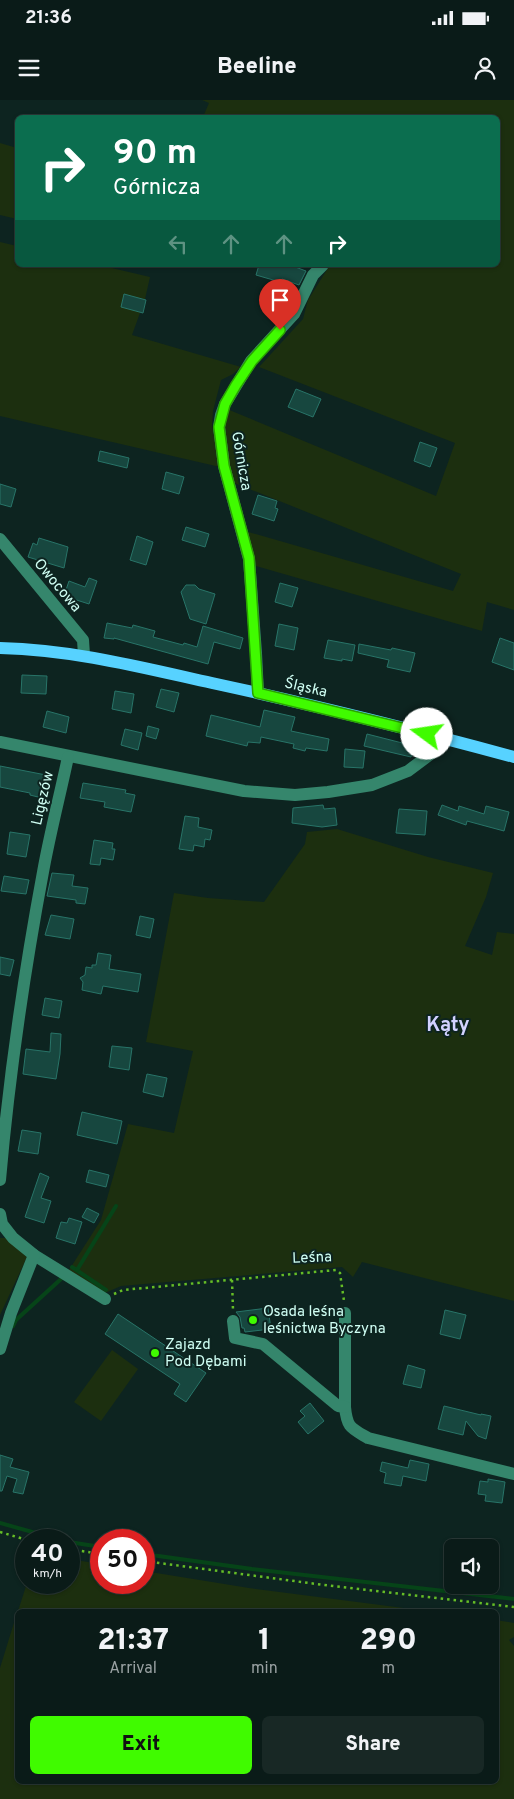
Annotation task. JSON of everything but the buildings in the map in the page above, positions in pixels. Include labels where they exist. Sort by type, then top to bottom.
[{"type":"main road","name":"Śląska","points":[[0,648],[37,649],[84,655],[258,693],[514,756]]},
{"type":"street","name":"Górnicza","points":[[258,693],[249,558],[224,466],[220,434],[221,415],[225,404],[252,361],[294,314],[313,275],[321,267]]},
{"type":"street","name":"Owocowa","points":[[0,539],[83,640],[84,655]]},
{"type":"street","name":"Ligęzów","points":[[0,1180],[7,1098],[32,936],[43,870],[68,757],[244,791],[295,795],[372,785],[408,771],[440,747],[446,738]]},
{"type":"street","points":[[0,742],[68,757]]},
{"type":"street","points":[[0,1214],[2,1224],[13,1238],[34,1255],[105,1299]]},
{"type":"street","points":[[0,1349],[11,1313],[34,1255]]},
{"type":"street","points":[[345,1312],[346,1420],[350,1428],[368,1438],[514,1474]]},
{"type":"street","points":[[233,1321],[235,1338],[263,1344],[338,1406],[346,1407]]},
{"type":"path","name":"Leśna","points":[[105,1299],[122,1290],[336,1270],[340,1273],[345,1312]]},
{"type":"path","points":[[232,1280],[233,1321]]},
{"type":"path","points":[[0,1532],[15,1536]]},
{"type":"path","points":[[155,1562],[324,1585],[514,1607]]},
{"type":"green space","points":[[202,100],[514,100],[514,610],[487,602],[482,631],[256,566],[245,531],[453,591],[461,574],[232,482],[223,430],[227,409],[436,496],[455,443],[259,367],[303,319],[308,300],[329,267],[500,267],[500,115],[204,115],[209,103]]},
{"type":"green space","points":[[0,143],[15,147],[15,219],[0,215]]},
{"type":"green space","points":[[0,242],[15,246],[15,267],[108,267],[150,277],[145,299],[132,335],[241,367],[233,374],[221,380],[213,411],[212,425],[220,467],[0,416]]},
{"type":"green space","points":[[337,829],[428,857],[493,873],[486,897],[465,946],[492,955],[497,932],[514,934],[514,1301],[362,1262],[353,1277],[342,1267],[121,1286],[105,1293],[69,1270],[101,1220],[128,1124],[174,1133],[193,1051],[146,1042],[174,893],[208,898],[264,902],[305,844],[307,832]]},
{"type":"green space","points":[[0,1238],[6,1238],[27,1257],[0,1315]]},
{"type":"green space","points":[[112,1350],[138,1369],[101,1421],[74,1402]]},
{"type":"green space","points":[[80,1561],[90,1562],[90,1594],[155,1594],[155,1573],[249,1588],[412,1609],[19,1609],[23,1594],[80,1594]]},
{"type":"green space","points":[[15,1619],[15,1784],[499,1784],[499,1620],[514,1623],[514,1637],[509,1640],[514,1646],[514,1799],[0,1799],[0,1668]]},
{"type":"waterway","points":[[77,1270],[116,1206]]},
{"type":"waterway","points":[[72,1267],[106,1290]]},
{"type":"waterway","points":[[13,1326],[16,1320],[61,1279]]},
{"type":"waterway","points":[[0,1523],[22,1529]]},
{"type":"waterway","points":[[80,1544],[90,1545]]},
{"type":"waterway","points":[[155,1556],[252,1569],[514,1599]]},
{"type":"place","name":"Osada leśna leśnictwa Byczyna","points":[[253,1320]]},
{"type":"place","name":"Zajazd Pod Dębami","points":[[155,1353]]},
{"type":"district","name":"Kąty","points":[[448,1024]]},
{"type":"route","points":[[280,330],[252,361],[236,385],[225,404],[219,427],[224,466],[249,558],[258,693],[427,734]]}]
